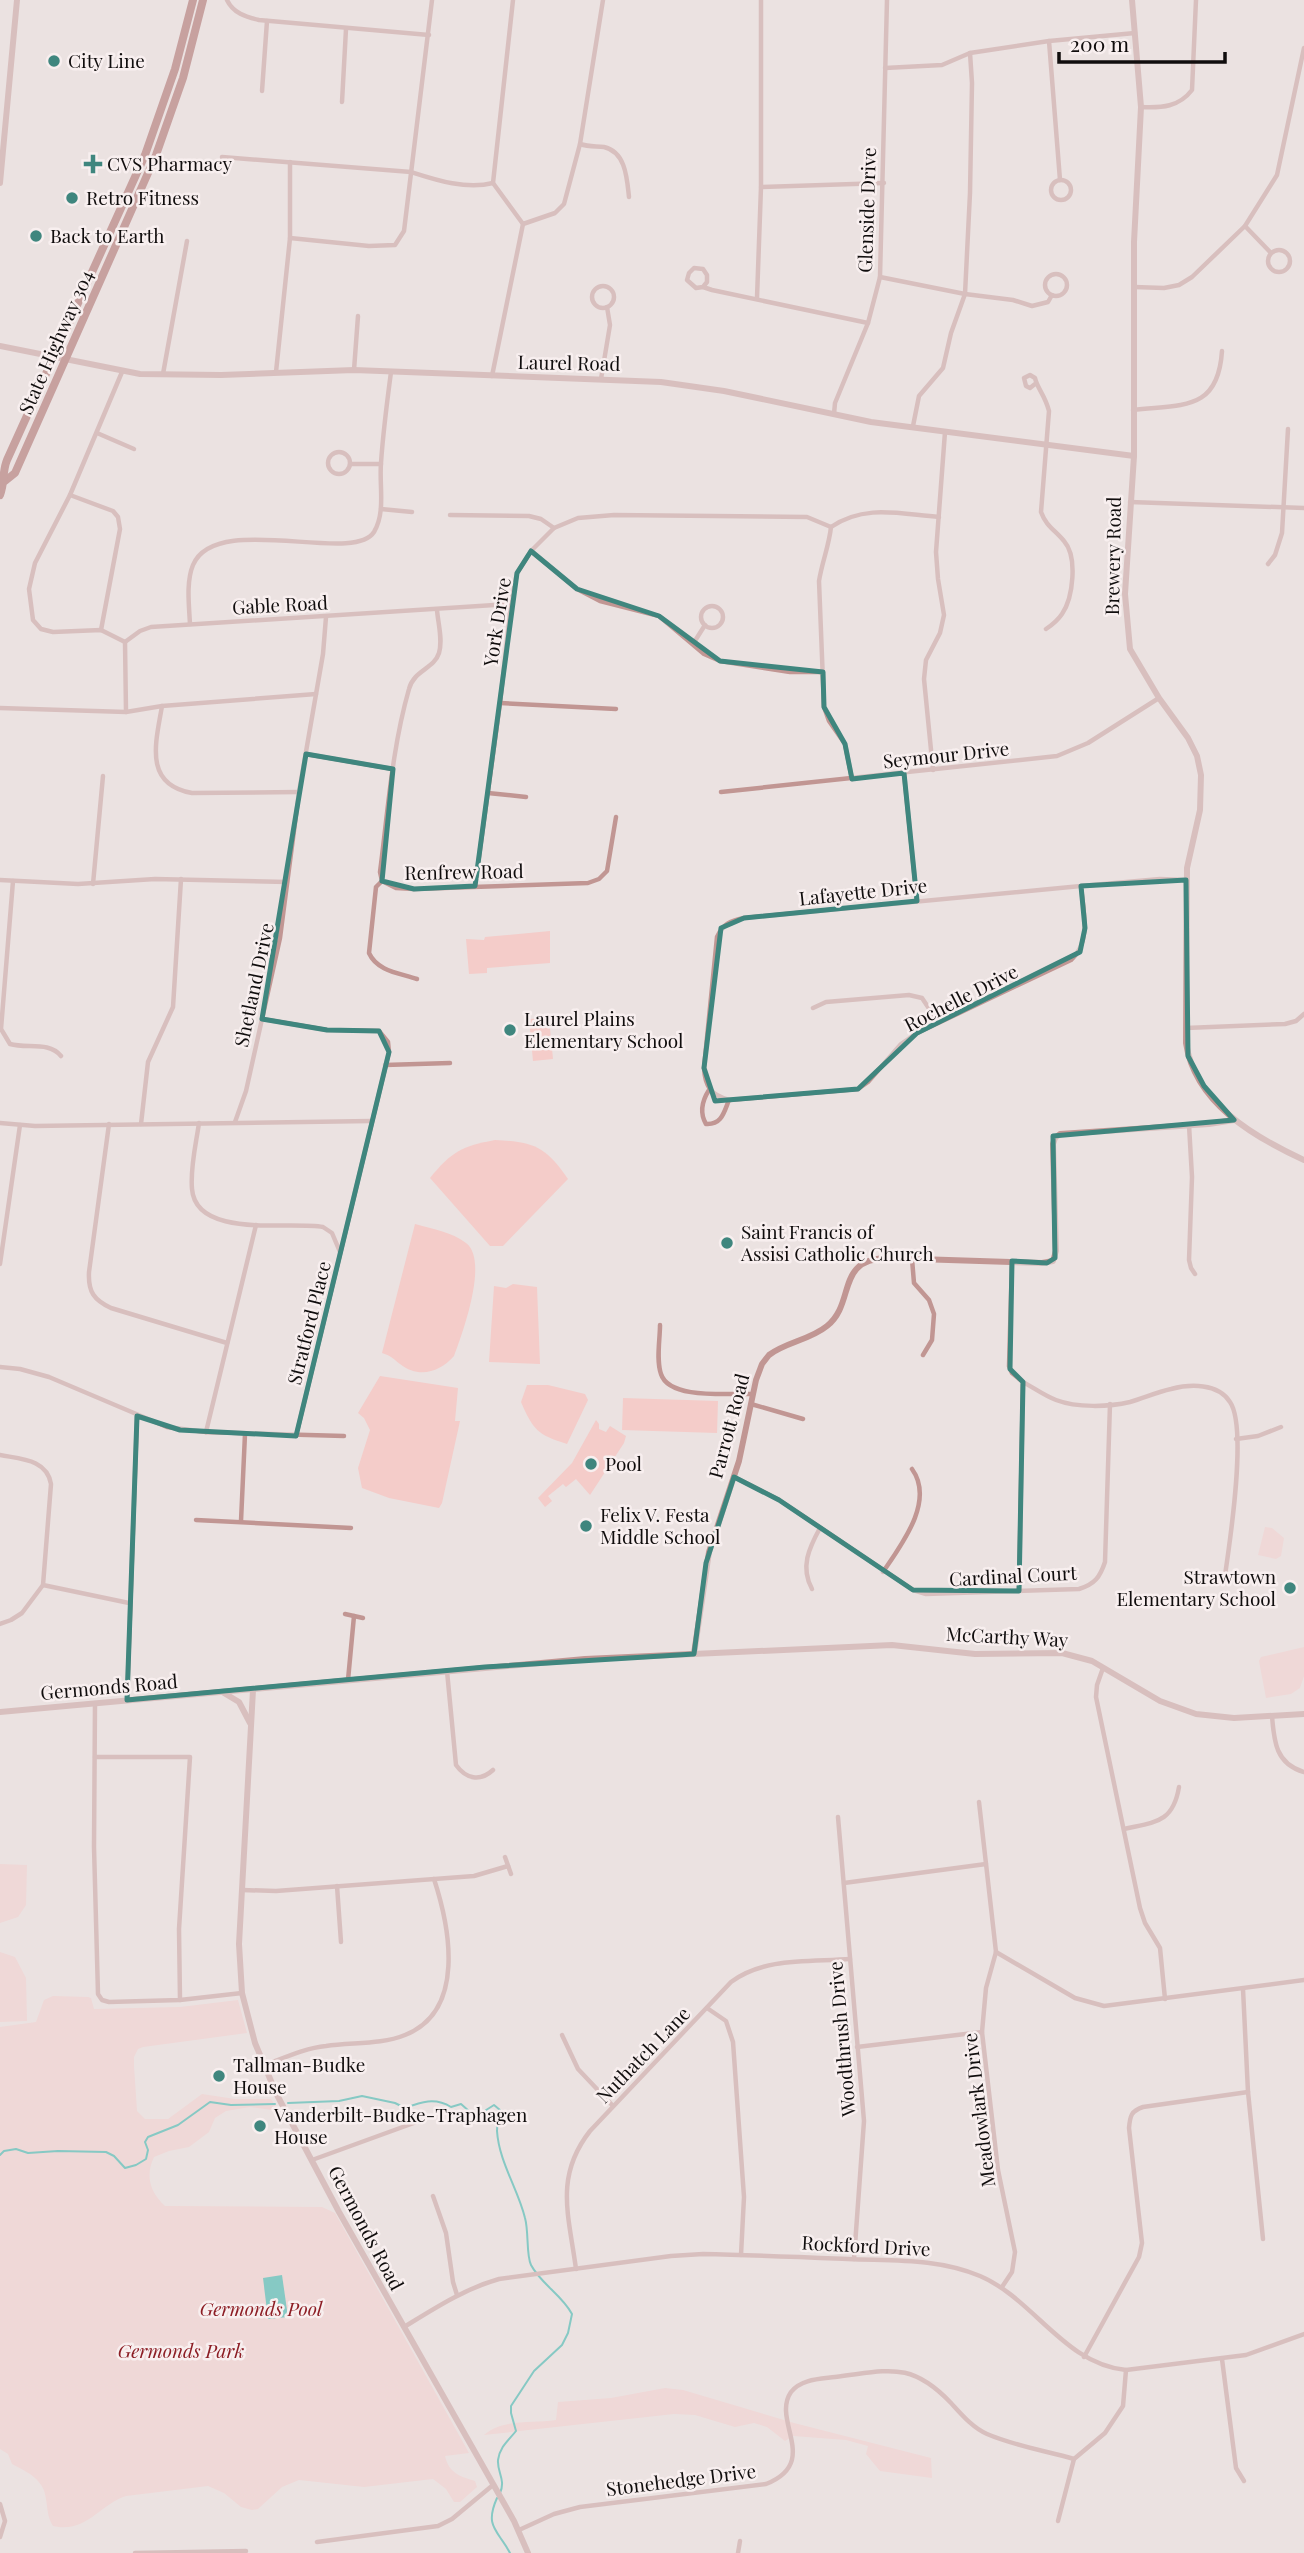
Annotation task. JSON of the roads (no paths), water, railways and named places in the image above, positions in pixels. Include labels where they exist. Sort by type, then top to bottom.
[{"type":"main road","name":"State Highway 304","points":[[3,480],[4,468],[152,136],[175,69],[193,0]]},
{"type":"main road","name":"State Highway 304","points":[[3,480],[15,473],[159,146],[189,59],[203,0]]},
{"type":"main road","points":[[0,495],[3,480]]},
{"type":"street","points":[[0,183],[17,0]]},
{"type":"street","points":[[227,0],[231,7],[242,15],[267,21],[429,35]]},
{"type":"street","points":[[290,238],[369,246],[395,245],[404,231],[432,0]]},
{"type":"street","points":[[492,377],[523,224],[493,183],[513,0]]},
{"type":"street","points":[[523,224],[555,213],[564,204],[580,144],[603,0]]},
{"type":"street","points":[[757,298],[761,187],[761,0]]},
{"type":"street","name":"Glenside Drive","points":[[834,414],[835,403],[868,323],[880,277],[887,0]]},
{"type":"street","name":"Brewery Road","points":[[1132,0],[1141,107],[1134,288],[1134,456],[1125,594],[1129,643],[1136,662],[1188,738],[1197,756],[1201,775],[1200,810],[1186,868],[1185,1028],[1188,1056],[1193,1070],[1212,1097],[1234,1120],[1262,1141],[1304,1160]]},
{"type":"street","points":[[1141,107],[1164,107],[1185,100],[1192,90],[1196,0]]},
{"type":"street","points":[[262,91],[267,21]]},
{"type":"street","points":[[342,102],[346,29]]},
{"type":"street","points":[[885,68],[942,65],[970,53],[1049,41],[1135,33]]},
{"type":"street","points":[[1049,41],[1060,180]]},
{"type":"street","points":[[1134,288],[1179,285],[1192,277],[1245,226],[1277,176],[1304,48]]},
{"type":"street","points":[[913,426],[919,396],[943,368],[950,333],[965,294],[970,193],[970,53]]},
{"type":"street","points":[[0,76],[10,77]]},
{"type":"street","points":[[580,144],[593,148],[603,147],[618,156],[626,172],[629,197]]},
{"type":"street","points":[[222,157],[411,172],[478,187],[493,183]]},
{"type":"street","points":[[276,372],[290,238],[290,162]]},
{"type":"street","points":[[1060,180],[1069,183],[1072,190],[1069,197],[1056,200],[1051,192],[1053,183],[1060,180]]},
{"type":"street","points":[[761,187],[884,183]]},
{"type":"street","points":[[1245,226],[1271,253]]},
{"type":"street","points":[[162,375],[187,241]]},
{"type":"street","points":[[1278,250],[1286,252],[1290,260],[1289,267],[1278,272],[1271,268],[1268,260],[1271,253],[1278,250]]},
{"type":"street","points":[[703,287],[708,275],[703,269],[694,268],[688,273],[687,280],[692,287],[757,298],[868,323]]},
{"type":"street","points":[[1052,274],[1060,275],[1066,281],[1066,289],[1061,295],[1052,295],[1046,290],[1045,281],[1052,274]]},
{"type":"street","points":[[880,277],[965,294],[1013,300],[1032,306],[1048,302],[1052,295]]},
{"type":"street","points":[[600,287],[609,289],[613,294],[612,302],[607,307],[600,308],[592,300],[594,291],[600,287]]},
{"type":"street","points":[[601,379],[610,325],[607,307]]},
{"type":"street","points":[[354,370],[358,316]]},
{"type":"street","name":"Laurel Road","points":[[0,346],[122,372],[162,375],[354,370],[691,385],[871,422],[1134,456]]},
{"type":"street","points":[[1132,410],[1188,404],[1204,397],[1213,389],[1218,379],[1222,351]]},
{"type":"street","points":[[122,372],[70,495],[35,563],[30,589],[33,620],[41,629],[52,632],[101,630],[125,642],[126,712]]},
{"type":"street","points":[[190,624],[190,578],[194,563],[204,552],[217,544],[292,540],[349,544],[372,535],[381,509],[381,464],[391,372]]},
{"type":"street","points":[[1035,384],[1046,397],[1049,411],[1041,512],[1045,523],[1065,542],[1071,553],[1072,566],[1066,607],[1061,617],[1046,629]]},
{"type":"street","points":[[1268,564],[1279,545],[1288,429]]},
{"type":"street","points":[[933,770],[924,679],[926,660],[940,633],[944,615],[936,552],[944,432]]},
{"type":"street","points":[[97,433],[134,449]]},
{"type":"street","points":[[340,451],[348,455],[351,464],[347,471],[339,474],[331,471],[327,462],[330,455],[340,451]]},
{"type":"street","points":[[351,464],[381,464]]},
{"type":"street","points":[[70,495],[113,510],[118,517],[120,529],[117,551],[101,630]]},
{"type":"street","points":[[1129,502],[1304,508]]},
{"type":"street","points":[[381,509],[412,512]]},
{"type":"street","points":[[852,779],[845,744],[829,721],[824,707],[819,581],[831,527],[847,516],[865,512],[939,517]]},
{"type":"street","points":[[450,515],[529,516],[541,519],[554,528]]},
{"type":"street","name":"York Drive","points":[[475,886],[511,604],[517,573],[531,551],[554,528],[578,518],[614,515],[807,517],[831,527]]},
{"type":"street","points":[[531,551],[577,589],[600,601],[659,616],[704,654],[720,661],[790,672],[823,671]]},
{"type":"street","name":"Gable Road","points":[[125,642],[151,627],[511,604]]},
{"type":"street","points":[[711,606],[720,610],[723,617],[720,624],[711,628],[705,625],[701,618],[705,609],[711,606]]},
{"type":"street","name":"Renfrew Road","points":[[437,610],[440,643],[438,656],[432,664],[416,674],[409,687],[393,769],[380,872],[382,881],[396,888],[588,883],[599,879],[607,871],[616,817]]},
{"type":"street","name":"Shetland Drive","points":[[236,1122],[246,1091],[280,938],[299,792],[323,654],[326,617]]},
{"type":"street","points":[[693,644],[705,625]]},
{"type":"street","points":[[0,708],[126,712],[162,706],[316,694]]},
{"type":"street","name":"Seymour Drive","points":[[721,792],[1057,756],[1088,743],[1159,698]]},
{"type":"street","points":[[500,703],[616,709]]},
{"type":"street","points":[[162,706],[156,742],[159,772],[166,783],[177,790],[192,793],[299,792]]},
{"type":"street","points":[[306,754],[393,769]]},
{"type":"street","points":[[904,774],[917,901]]},
{"type":"street","points":[[93,884],[103,776]]},
{"type":"street","points":[[488,793],[526,797]]},
{"type":"street","points":[[0,880],[93,884],[155,879],[287,882]]},
{"type":"street","points":[[141,1124],[148,1062],[167,1023],[174,999],[181,879]]},
{"type":"street","name":"Lafayette Drive","points":[[709,1090],[705,1082],[704,1068],[717,937],[721,928],[729,921],[1081,886],[1160,879],[1186,880]]},
{"type":"street","points":[[13,881],[1,1030],[10,1044],[50,1048],[61,1056]]},
{"type":"street","points":[[382,881],[376,887],[369,953],[373,962],[380,967],[417,979]]},
{"type":"street","name":"Rochelle Drive","points":[[709,1090],[718,1097],[729,1100],[858,1089],[868,1082],[886,1058],[917,1033],[1071,960],[1080,952],[1085,928],[1081,886]]},
{"type":"street","points":[[813,1008],[826,1002],[909,995],[922,998],[937,1022]]},
{"type":"street","points":[[1185,1028],[1285,1024],[1296,1021],[1304,1014]]},
{"type":"street","points":[[262,1019],[327,1030],[379,1031],[388,1042],[389,1052],[340,1253]]},
{"type":"street","points":[[385,1065],[450,1063]]},
{"type":"street","points":[[709,1090],[702,1107],[702,1117],[706,1124],[720,1121],[729,1100]]},
{"type":"street","name":"Parrott Road","points":[[694,1654],[706,1563],[718,1519],[734,1477],[761,1367],[769,1355],[820,1331],[832,1321],[839,1311],[850,1278],[860,1266],[875,1259],[1047,1263],[1055,1258],[1053,1146],[1058,1135],[1234,1120]]},
{"type":"street","points":[[0,1123],[19,1125],[371,1121]]},
{"type":"street","name":"Stratford Place","points":[[199,1123],[192,1182],[195,1201],[212,1217],[225,1222],[256,1225],[323,1227],[332,1233],[340,1253],[296,1436]]},
{"type":"street","points":[[110,1124],[89,1272],[92,1295],[111,1308],[227,1343]]},
{"type":"street","points":[[0,1265],[19,1125]]},
{"type":"street","points":[[1189,1125],[1192,1177],[1189,1260],[1195,1274]]},
{"type":"street","points":[[206,1432],[256,1225]]},
{"type":"street","points":[[912,1259],[914,1283],[929,1300],[934,1314],[932,1340],[923,1355]]},
{"type":"street","points":[[1012,1261],[1009,1366],[1012,1373],[1023,1382],[1073,1405],[1128,1403],[1172,1388],[1195,1386],[1209,1387],[1231,1402],[1235,1415],[1236,1491],[1224,1582]]},
{"type":"street","points":[[660,1325],[660,1372],[668,1386],[683,1391],[753,1394]]},
{"type":"street","points":[[0,1367],[49,1377],[167,1427],[245,1434],[344,1436]]},
{"type":"street","points":[[1019,1591],[1023,1382]]},
{"type":"street","points":[[750,1404],[803,1419]]},
{"type":"street","name":"Cardinal Court","points":[[734,1477],[779,1500],[913,1590],[926,1594],[1079,1589],[1092,1585],[1101,1575],[1107,1549],[1110,1404]]},
{"type":"street","points":[[127,1700],[137,1416]]},
{"type":"street","points":[[1236,1439],[1258,1436],[1281,1427]]},
{"type":"street","points":[[241,1521],[245,1434]]},
{"type":"street","points":[[0,1455],[40,1464],[50,1476],[43,1585],[32,1604],[22,1613],[0,1623]]},
{"type":"street","points":[[883,1572],[911,1526],[918,1506],[920,1480],[912,1469]]},
{"type":"street","points":[[196,1520],[351,1528]]},
{"type":"street","points":[[811,1589],[805,1570],[807,1556],[820,1528]]},
{"type":"street","points":[[43,1585],[129,1603]]},
{"type":"street","points":[[345,1614],[363,1618]]},
{"type":"street","points":[[348,1680],[354,1616]]},
{"type":"street","name":"McCarthy Way","points":[[694,1654],[892,1644],[975,1654],[1062,1653],[1079,1656],[1104,1667],[1152,1697],[1189,1712],[1222,1718],[1304,1714]]},
{"type":"street","points":[[253,1690],[604,1657],[694,1654]]},
{"type":"street","points":[[1104,1667],[1097,1685],[1096,1697],[1140,1908],[1145,1923],[1160,1948],[1165,1999]]},
{"type":"street","points":[[447,1670],[456,1765],[476,1778],[493,1770]]},
{"type":"street","name":"Germonds Road","points":[[0,1712],[253,1690],[239,1951],[242,1993],[263,2065],[403,2328],[519,2530],[528,2553]]},
{"type":"street","name":"Germonds Road","points":[[222,1692],[239,1702],[247,1715],[251,1730]]},
{"type":"street","points":[[95,1703],[96,1989],[100,1998],[109,2002],[180,2000],[242,1993]]},
{"type":"street","points":[[1272,1716],[1274,1742],[1279,1755],[1289,1765],[1304,1772]]},
{"type":"street","points":[[94,1757],[190,1757],[179,1929],[180,2000]]},
{"type":"street","points":[[1124,1829],[1158,1822],[1168,1815],[1175,1807],[1179,1787]]},
{"type":"street","name":"Meadowlark Drive","points":[[979,1802],[996,1952],[986,1988],[982,2032],[998,2169],[1015,2252],[1012,2272],[1002,2287]]},
{"type":"street","name":"Woodthrush Drive","points":[[838,1817],[864,2121],[854,2259]]},
{"type":"street","points":[[505,1857],[511,1874]]},
{"type":"street","points":[[844,1883],[986,1864]]},
{"type":"street","points":[[242,1890],[276,1891],[434,1879],[478,1875],[508,1866]]},
{"type":"street","points":[[263,2065],[322,2046],[402,2037],[424,2026],[442,2001],[447,1983],[445,1916],[434,1879]]},
{"type":"street","points":[[337,1886],[341,1942]]},
{"type":"street","points":[[996,1952],[1075,1998],[1104,2006],[1304,1980]]},
{"type":"street","name":"Nuthatch Lane","points":[[576,2269],[566,2177],[579,2144],[731,1982],[746,1971],[766,1965],[850,1959]]},
{"type":"street","points":[[1243,1989],[1248,2092],[1264,2239]]},
{"type":"street","points":[[707,2008],[726,2021],[733,2042],[744,2197],[741,2255]]},
{"type":"street","points":[[857,2046],[982,2032]]},
{"type":"street","points":[[562,2035],[578,2069],[613,2106]]},
{"type":"street","points":[[1084,2357],[1134,2266],[1142,2243],[1129,2128],[1130,2116],[1135,2109],[1143,2107],[1248,2092]]},
{"type":"street","points":[[312,2160],[422,2120]]},
{"type":"street","points":[[433,2196],[446,2233],[457,2295]]},
{"type":"street","name":"Rockford Drive","points":[[403,2328],[457,2295],[499,2280],[671,2256],[741,2255],[932,2262],[959,2268],[1002,2287],[1084,2357],[1111,2368],[1126,2370],[1222,2359],[1264,2350],[1304,2334]]},
{"type":"street","points":[[1222,2359],[1236,2468],[1244,2482]]},
{"type":"street","name":"Stonehedge Drive","points":[[519,2530],[554,2514],[580,2507],[766,2484],[779,2479],[788,2470],[792,2459],[786,2406],[790,2394],[799,2384],[892,2370],[910,2372],[926,2380],[985,2434],[1074,2459]]},
{"type":"street","points":[[1058,2521],[1074,2459],[1105,2433],[1123,2406],[1126,2370]]},
{"type":"street","points":[[317,2542],[443,2524],[493,2485]]},
{"type":"street","points":[[0,2504],[5,2521],[0,2537]]},
{"type":"street","points":[[738,2553],[740,2541]]},
{"type":"street","points":[[135,2553],[246,2551]]},
{"type":"water","points":[[282,2275],[288,2317],[268,2319],[263,2278]]},
{"type":"waterway","points":[[288,2103],[339,2101],[362,2096],[395,2103],[405,2108],[434,2101],[451,2107],[461,2104],[470,2112],[483,2112],[494,2105],[500,2110],[498,2142],[525,2218],[529,2261],[535,2272],[572,2314],[562,2345],[534,2371],[511,2406],[516,2431],[499,2455],[502,2484],[500,2493]]},
{"type":"waterway","points":[[0,2155],[4,2151],[16,2149],[28,2153],[106,2152],[125,2168],[146,2159],[148,2150],[145,2142],[148,2137],[178,2125],[210,2102],[231,2105],[275,2104]]},
{"type":"waterway","points":[[497,2498],[492,2522],[510,2553]]},
{"type":"place","name":"City Line","points":[[54,61]]},
{"type":"place","name":"CVS Pharmacy","points":[[93,164]]},
{"type":"place","name":"Retro Fitness","points":[[72,198]]},
{"type":"place","name":"Back to Earth","points":[[36,236]]},
{"type":"place","name":"Laurel Plains Elementary School","points":[[510,1030]]},
{"type":"place","name":"Saint Francis of Assisi Catholic Church","points":[[727,1243]]},
{"type":"place","name":"Pool","points":[[591,1464]]},
{"type":"place","name":"Felix V. Festa Middle School","points":[[586,1526]]},
{"type":"place","name":"Strawtown Elementary School","points":[[1290,1588]]},
{"type":"place","name":"Tallman-Budke House","points":[[219,2076]]},
{"type":"place","name":"Vanderbilt-Budke-Traphagen House","points":[[260,2126]]},
{"type":"park label","name":"Germonds Pool","points":[[261,2309]]},
{"type":"park label","name":"Germonds Park","points":[[181,2351]]}]
